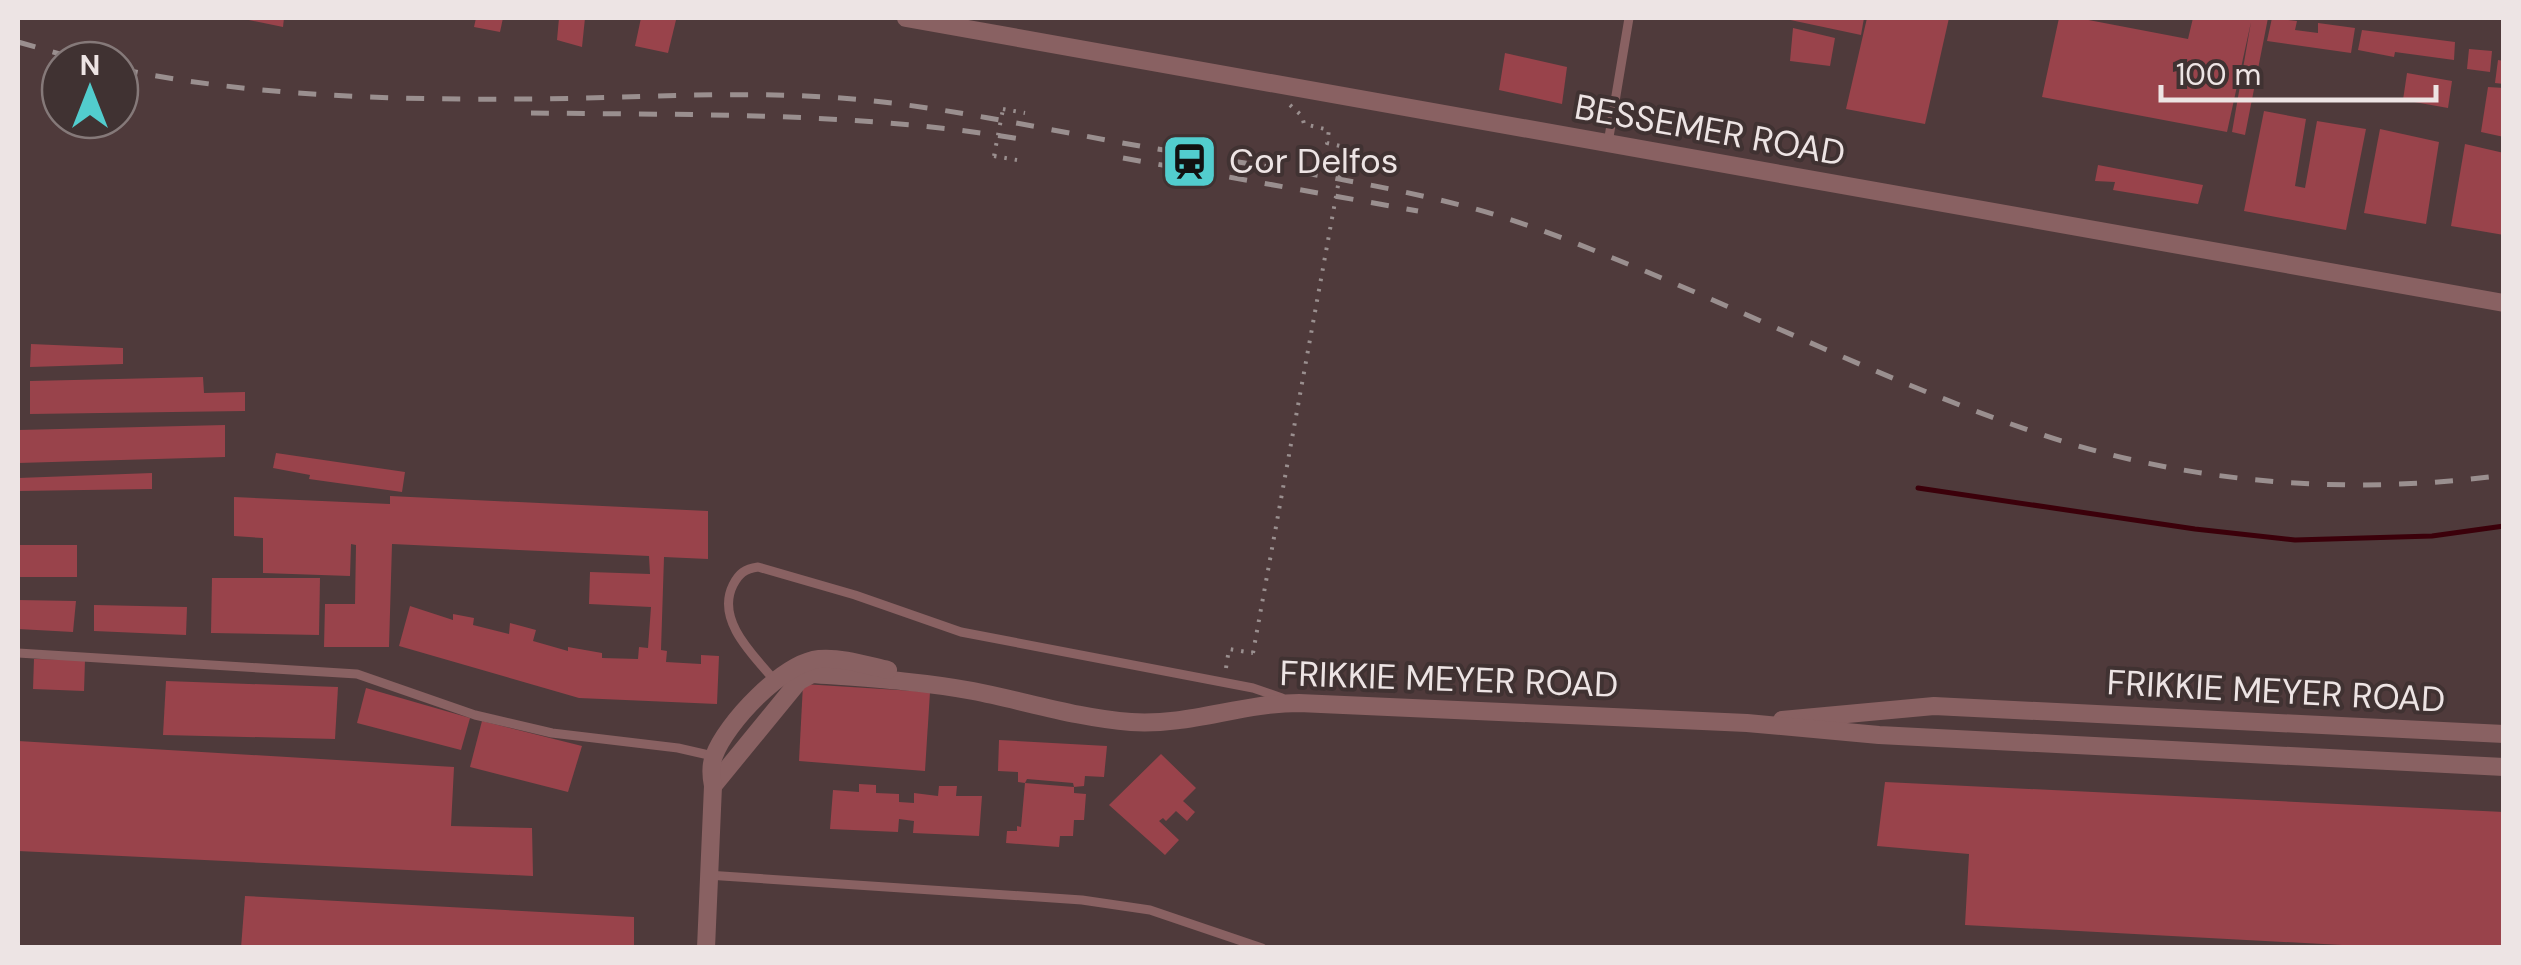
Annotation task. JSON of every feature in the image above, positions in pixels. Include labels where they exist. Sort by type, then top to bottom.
[{"type":"street","name":"BESSEMER ROAD","points":[[906,18],[2504,303]]},
{"type":"street","points":[[706,948],[713,786],[735,722],[776,681],[804,663],[836,660],[930,678],[973,691]]},
{"type":"street","points":[[722,761],[790,696],[799,681],[812,674],[973,691]]},
{"type":"street","name":"FRIKKIE MEYER ROAD","points":[[973,691],[1132,722],[1177,722],[1254,706],[1298,704],[1747,723],[1879,735],[2504,766]]},
{"type":"street","name":"FRIKKIE MEYER ROAD","points":[[1747,723],[1934,706],[2504,734]]},
{"type":"lane","points":[[1608,145],[1628,18]]},
{"type":"lane","points":[[790,696],[740,638],[729,611],[738,575],[751,568],[855,595],[961,632],[1253,688],[1298,704]]},
{"type":"lane","points":[[18,652],[358,674],[494,720],[552,733],[678,748],[722,761]]},
{"type":"lane","points":[[708,875],[1082,900],[1150,910],[1262,948]]},
{"type":"path","points":[[1017,160],[994,156],[1002,109],[1025,113]]},
{"type":"path","points":[[1224,682],[1230,649],[1253,653],[1345,146],[1327,144],[1329,130],[1304,124]]},
{"type":"shaded area","points":[[18,18],[2503,18],[2503,947],[18,947]]},
{"type":"building","points":[[284,18],[283,27],[244,19]]},
{"type":"building","points":[[476,18],[503,18],[500,32],[474,27]]},
{"type":"building","points":[[559,18],[585,18],[582,47],[557,40]]},
{"type":"building","points":[[641,18],[676,20],[668,53],[635,46]]},
{"type":"building","points":[[1781,18],[1864,18],[1861,35]]},
{"type":"building","points":[[1867,18],[1949,18],[1925,124],[1846,109]]},
{"type":"building","points":[[2059,18],[2078,18],[2188,39],[2193,18],[2268,18],[2245,135],[2232,132],[2251,22],[2227,132],[2042,97]]},
{"type":"building","points":[[2272,18],[2297,21],[2295,30],[2318,33],[2318,23],[2355,28],[2351,53],[2267,41]]},
{"type":"building","points":[[1793,28],[1835,38],[1830,66],[1790,61]]},
{"type":"building","points":[[2362,30],[2455,42],[2454,60],[2395,52],[2394,57],[2358,50]]},
{"type":"building","points":[[2469,49],[2492,51],[2490,72],[2467,69]]},
{"type":"building","points":[[1505,53],[1567,67],[1562,104],[1499,90]]},
{"type":"building","points":[[2498,60],[2504,61],[2504,84],[2495,83]]},
{"type":"building","points":[[2407,73],[2452,81],[2448,108],[2403,100]]},
{"type":"building","points":[[2488,87],[2504,88],[2504,137],[2481,132]]},
{"type":"building","points":[[2264,111],[2306,119],[2295,186],[2305,188],[2317,121],[2366,129],[2346,230],[2244,211]]},
{"type":"building","points":[[2380,129],[2439,142],[2426,224],[2364,213]]},
{"type":"building","points":[[2465,144],[2504,153],[2504,235],[2451,226]]},
{"type":"building","points":[[2098,165],[2203,185],[2198,204],[2113,190],[2115,182],[2095,181]]},
{"type":"building","points":[[31,344],[123,348],[123,364],[30,367]]},
{"type":"building","points":[[203,377],[204,393],[245,392],[245,411],[30,414],[30,381]]},
{"type":"building","points":[[225,425],[225,457],[18,463],[18,430]]},
{"type":"building","points":[[276,453],[405,472],[402,492],[309,479],[310,475],[273,468]]},
{"type":"building","points":[[152,473],[152,489],[18,491],[18,478]]},
{"type":"building","points":[[390,496],[708,511],[708,559],[664,557],[661,650],[667,651],[666,662],[701,664],[701,655],[719,656],[717,704],[579,698],[399,646],[410,606],[453,620],[453,614],[474,618],[473,625],[509,634],[510,623],[536,630],[533,641],[568,651],[568,647],[602,653],[602,658],[638,659],[639,647],[648,648],[651,607],[589,604],[590,572],[650,574],[649,556],[392,544],[389,647],[324,647],[325,604],[355,604],[356,545],[351,544],[350,576],[263,573],[263,538],[234,536],[234,497],[390,504]]},
{"type":"building","points":[[18,545],[77,545],[77,577],[18,577]]},
{"type":"building","points":[[212,578],[320,578],[319,635],[211,633]]},
{"type":"building","points":[[18,600],[76,601],[73,632],[18,629]]},
{"type":"building","points":[[94,605],[187,607],[186,635],[94,631]]},
{"type":"building","points":[[34,659],[85,660],[84,691],[33,689]]},
{"type":"building","points":[[166,681],[338,687],[335,739],[163,735]]},
{"type":"building","points":[[803,684],[930,692],[925,771],[799,761]]},
{"type":"building","points":[[366,688],[470,718],[461,750],[357,723]]},
{"type":"building","points":[[482,721],[582,746],[568,792],[470,767]]},
{"type":"building","points":[[999,740],[1107,746],[1104,777],[1085,776],[1084,786],[1027,779],[1025,783],[1018,782],[1018,772],[998,771]]},
{"type":"building","points":[[18,741],[454,767],[451,826],[532,828],[533,876],[18,851]]},
{"type":"building","points":[[1161,754],[1196,788],[1183,801],[1195,812],[1187,821],[1176,811],[1166,821],[1159,821],[1179,840],[1165,855],[1109,805]]},
{"type":"building","points":[[1885,782],[2504,812],[2504,948],[2398,948],[1965,925],[1969,854],[1877,846]]},
{"type":"building","points":[[1025,783],[1074,787],[1074,793],[1086,794],[1084,820],[1074,820],[1073,836],[1060,836],[1059,847],[1006,843],[1007,831],[1021,827]]},
{"type":"building","points":[[859,784],[876,785],[876,793],[899,794],[899,802],[914,803],[914,793],[938,796],[939,786],[957,786],[956,796],[982,796],[979,836],[913,833],[914,821],[899,819],[898,832],[830,829],[833,790],[859,792]]},
{"type":"building","points":[[245,896],[634,917],[634,948],[241,948]]},
{"type":"waterway","points":[[1918,488],[2295,540],[2432,536],[2504,526]]},
{"type":"railway","points":[[18,42],[40,48]]},
{"type":"railway","points":[[140,73],[223,86],[327,95],[484,99],[772,95],[847,98],[971,115],[1346,180],[1494,214],[1645,271],[1942,398],[2099,452],[2213,475],[2271,481],[2387,484],[2504,475]]},
{"type":"railway","points":[[531,113],[838,119],[1020,139]]},
{"type":"railway","points":[[1123,158],[1418,211]]},
{"type":"place","name":"Cor Delfos","points":[[1190,161]]}]
